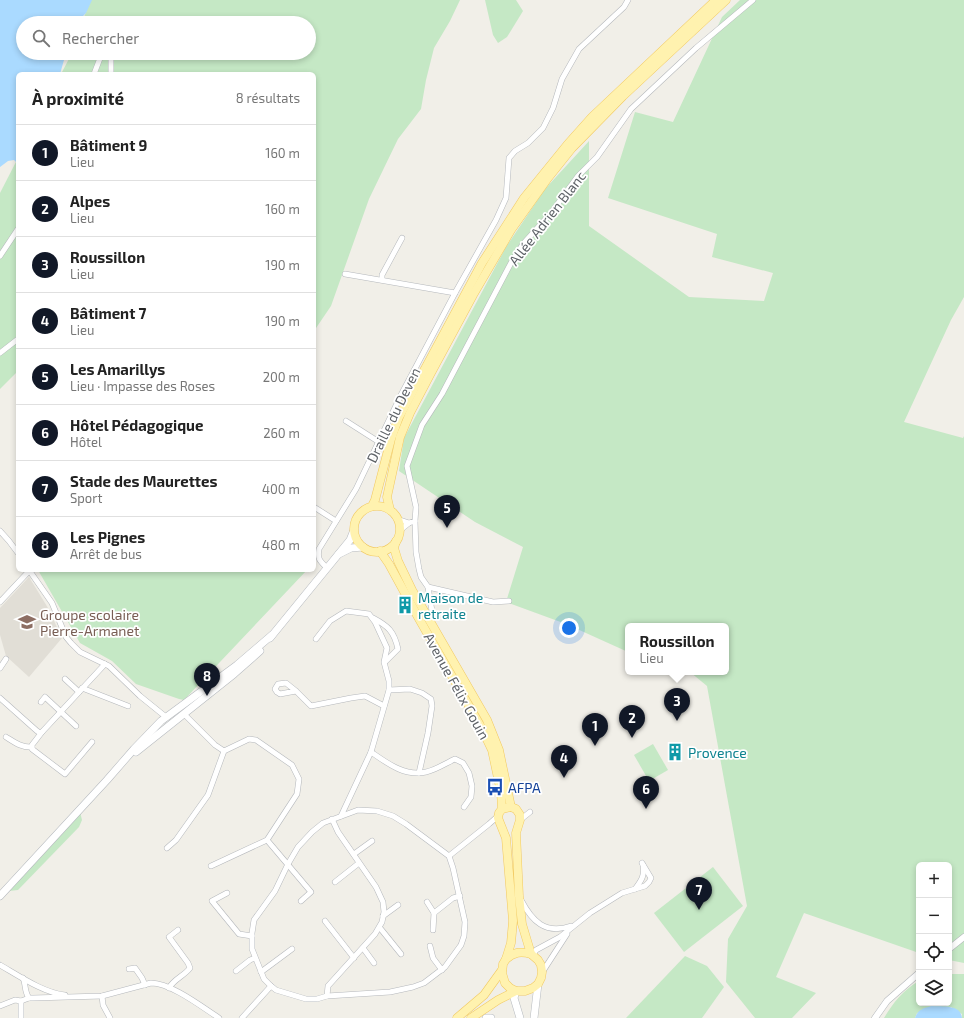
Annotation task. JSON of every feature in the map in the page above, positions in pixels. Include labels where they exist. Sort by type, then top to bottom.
[{"type":"main road","points":[[372,506],[391,439],[400,418],[482,264],[515,211],[543,173],[592,118],[716,0]]},
{"type":"main road","points":[[337,556],[351,548],[364,547],[380,551],[389,547],[396,541],[399,531],[397,519],[390,510],[387,497],[400,437],[410,413],[434,367],[511,230],[548,178],[577,143],[623,96],[726,0]]},
{"type":"main road","points":[[364,547],[357,539],[354,530],[354,524],[359,515],[362,511],[372,506],[381,506],[390,510]]},
{"type":"main road","points":[[116,770],[166,728],[183,711],[249,661],[268,642],[272,635],[350,540],[354,530]]},
{"type":"main road","name":"Avenue Félix Gouin","points":[[396,541],[394,548],[398,561],[412,590],[486,720],[495,739],[519,823],[516,833],[522,924],[532,954],[538,960],[542,972]]},
{"type":"main road","name":"Avenue Félix Gouin","points":[[380,551],[389,564],[481,727],[492,750],[501,792],[501,819],[506,838],[513,920],[511,943],[502,970],[484,995],[457,1018]]},
{"type":"main road","points":[[0,896],[134,749],[164,719],[183,711]]},
{"type":"main road","points":[[164,719],[161,725],[166,728]]},
{"type":"main road","points":[[515,810],[501,819],[512,829],[519,823]]},
{"type":"main road","points":[[506,959],[514,953],[519,952],[532,954]]},
{"type":"main road","points":[[502,970],[505,983],[516,991],[520,992],[529,990],[538,984]]},
{"type":"main road","points":[[534,1018],[538,984],[542,972]]},
{"type":"main road","points":[[471,1018],[498,1000],[516,991]]},
{"type":"main road","points":[[516,991],[514,998],[520,1018]]},
{"type":"main road","points":[[486,1018],[491,1018]]},
{"type":"street","name":"Draille du Deven","points":[[327,568],[316,556],[319,549],[356,489],[401,395],[455,293],[496,220],[506,198],[510,158],[514,151],[528,143],[543,128],[562,79],[579,49],[624,8],[628,0]]},
{"type":"street","name":"Allée Adrien Blanc","points":[[432,611],[428,588],[421,577],[419,569],[416,552],[416,507],[406,466],[422,425],[442,394],[512,261],[523,244],[551,213],[578,176],[597,157],[631,109],[696,48],[753,0]]},
{"type":"street","points":[[95,72],[99,60]]},
{"type":"street","points":[[111,72],[112,60]]},
{"type":"street","points":[[0,256],[16,232]]},
{"type":"street","points":[[382,280],[382,275],[402,238]]},
{"type":"street","points":[[345,274],[455,293]]},
{"type":"street","points":[[0,353],[16,341]]},
{"type":"street","points":[[346,421],[378,442]]},
{"type":"street","points":[[316,508],[336,521]]},
{"type":"street","points":[[397,519],[409,522],[415,521]]},
{"type":"street","points":[[399,531],[409,522]]},
{"type":"street","points":[[0,531],[16,550]]},
{"type":"street","points":[[0,602],[28,572]]},
{"type":"street","points":[[31,572],[52,603],[66,637],[80,652],[109,666],[164,719]]},
{"type":"street","points":[[428,588],[493,602],[509,601]]},
{"type":"street","points":[[316,639],[330,621],[346,611],[369,614],[371,617],[386,625],[395,636],[398,648],[384,662]]},
{"type":"street","points":[[341,816],[371,752],[389,690],[389,681],[384,662],[387,648],[375,622],[371,617]]},
{"type":"street","points":[[0,668],[6,659]]},
{"type":"street","points":[[32,747],[42,732],[105,664]]},
{"type":"street","points":[[65,679],[81,690],[128,706]]},
{"type":"street","points":[[389,690],[410,689],[422,693],[431,699],[432,706],[428,733],[419,773]]},
{"type":"street","points":[[296,691],[311,706],[365,696],[384,706]]},
{"type":"street","points":[[40,702],[45,697],[62,711],[76,726]]},
{"type":"street","points":[[0,698],[37,731],[40,733],[42,732]]},
{"type":"street","points":[[183,711],[215,745],[224,751]]},
{"type":"street","points":[[6,737],[27,748],[32,747]]},
{"type":"street","points":[[168,848],[176,840],[208,796],[224,751],[249,739],[256,740],[292,765],[299,779],[298,794],[267,840],[211,866]]},
{"type":"street","points":[[32,747],[36,752],[65,774],[92,742]]},
{"type":"street","points":[[371,752],[391,765],[406,772],[427,772],[455,759],[463,763],[469,773],[472,786],[471,797],[464,807]]},
{"type":"street","points":[[358,810],[377,811],[393,816],[406,824],[449,856],[460,896],[465,922],[464,936],[453,958],[442,970],[424,983],[390,992],[327,996],[317,999],[306,999],[276,990],[264,979],[252,949],[254,920],[275,891],[298,847],[323,823],[332,820],[358,810]]},
{"type":"street","points":[[449,856],[489,824],[501,819]]},
{"type":"street","points":[[489,824],[501,819]]},
{"type":"street","points":[[327,996],[328,986],[380,928],[383,916],[383,902],[376,887],[338,832],[332,820]]},
{"type":"street","points":[[267,840],[311,892],[301,901]]},
{"type":"street","points":[[354,854],[372,841]]},
{"type":"street","points":[[335,882],[360,863]]},
{"type":"street","points":[[532,954],[536,950],[560,937],[590,913],[622,893],[645,886],[651,878],[642,863],[644,875],[635,889]]},
{"type":"street","points":[[227,893],[212,901],[238,934],[252,936]]},
{"type":"street","points":[[434,913],[452,898],[460,896]]},
{"type":"street","points":[[519,896],[531,917],[538,923],[552,930],[574,925]]},
{"type":"street","points":[[427,902],[434,913],[433,930]]},
{"type":"street","points":[[383,916],[398,905]]},
{"type":"street","points":[[325,921],[354,958]]},
{"type":"street","points":[[542,972],[565,936],[574,925]]},
{"type":"street","points":[[380,928],[401,954]]},
{"type":"street","points":[[169,988],[172,983],[190,968],[188,963],[169,938],[178,930]]},
{"type":"street","points":[[952,947],[964,937]]},
{"type":"street","points":[[430,946],[433,958],[442,970]]},
{"type":"street","points":[[363,948],[374,963]]},
{"type":"street","points":[[261,972],[292,949]]},
{"type":"street","points":[[236,971],[255,958]]},
{"type":"street","points":[[0,965],[40,987],[58,994],[90,997]]},
{"type":"street","points":[[129,969],[135,968],[145,985]]},
{"type":"street","points":[[875,1018],[886,1001],[916,975]]},
{"type":"street","points":[[23,978],[27,996]]},
{"type":"street","points":[[27,996],[36,998],[102,996],[158,983],[219,1018]]},
{"type":"street","points":[[27,996],[27,989],[30,985],[35,984]]},
{"type":"street","points":[[242,1018],[271,986]]},
{"type":"street","points":[[36,998],[40,997],[42,993],[40,987]]},
{"type":"street","points":[[0,1006],[15,1000],[21,1001],[27,996]]},
{"type":"street","points":[[102,996],[103,1005],[110,1018]]},
{"type":"street","points":[[21,1001],[21,1018]]},
{"type":"shaded area","name":"Groupe scolaire Pierre-Armanet","points":[[29,577],[48,608],[62,638],[29,677],[6,656],[0,635],[0,608]]},
{"type":"green space","points":[[90,0],[460,0],[450,21],[434,48],[421,109],[398,139],[369,199],[331,306],[316,328],[316,72],[62,72],[68,60],[316,60],[316,16],[84,16]]},
{"type":"green space","points":[[485,0],[516,0],[523,11],[507,37],[498,43],[493,35]]},
{"type":"green space","points":[[740,0],[964,0],[964,297],[951,320],[904,422],[963,438],[964,436],[964,963],[952,961],[952,862],[916,862],[916,952],[804,913],[776,977],[816,993],[792,1018],[755,1018],[726,982],[728,939],[747,906],[707,686],[694,675],[729,675],[729,623],[625,623],[625,651],[566,624],[506,602],[523,547],[475,522],[399,471],[404,438],[506,247],[545,189],[589,141],[589,226],[689,297],[764,301],[773,273],[712,257],[717,234],[608,198],[635,112],[673,122],[722,17]]},
{"type":"green space","points":[[16,162],[16,373],[0,389],[0,193]]},
{"type":"green space","points":[[39,572],[305,572],[184,700],[136,684],[112,661],[80,643]]},
{"type":"green space","points":[[653,744],[668,770],[649,781],[634,755]]},
{"type":"green space","points":[[80,812],[82,820],[79,827],[18,890],[9,891]]},
{"type":"green space","points":[[713,867],[743,906],[684,952],[654,913]]},
{"type":"green space","points":[[685,956],[707,966],[724,987],[702,1018],[626,1018]]},
{"type":"green space","points":[[952,974],[964,974],[964,1018],[962,1018],[962,1014],[951,1007],[943,1007],[917,1013],[915,1018],[884,1018],[899,997],[916,983],[916,1006],[952,1006]]},
{"type":"water","points":[[0,0],[92,0],[83,16],[16,16],[16,60],[64,60],[61,72],[16,72],[16,162],[14,160],[8,161],[0,167]]},
{"type":"water","points":[[932,1006],[955,1008],[961,1014],[962,1018],[915,1018],[916,1015],[924,1008]]},
{"type":"place","name":"Les Amarillys","points":[[447,528]]},
{"type":"place","name":"Maison de retraite","points":[[405,605]]},
{"type":"place","name":"Groupe scolaire Pierre-Armanet","points":[[27,622]]},
{"type":"place","name":"Les Pignes","points":[[207,696]]},
{"type":"place","name":"Roussillon","points":[[677,721]]},
{"type":"place","name":"Alpes","points":[[632,738]]},
{"type":"place","name":"Bâtiment 9","points":[[595,746]]},
{"type":"place","name":"Provence","points":[[675,752]]},
{"type":"place","name":"Bâtiment 7","points":[[564,778]]},
{"type":"place","name":"AFPA","points":[[495,787]]},
{"type":"place","name":"Hôtel Pédagogique","points":[[646,809]]},
{"type":"place","name":"Stade des Maurettes","points":[[699,910]]}]
